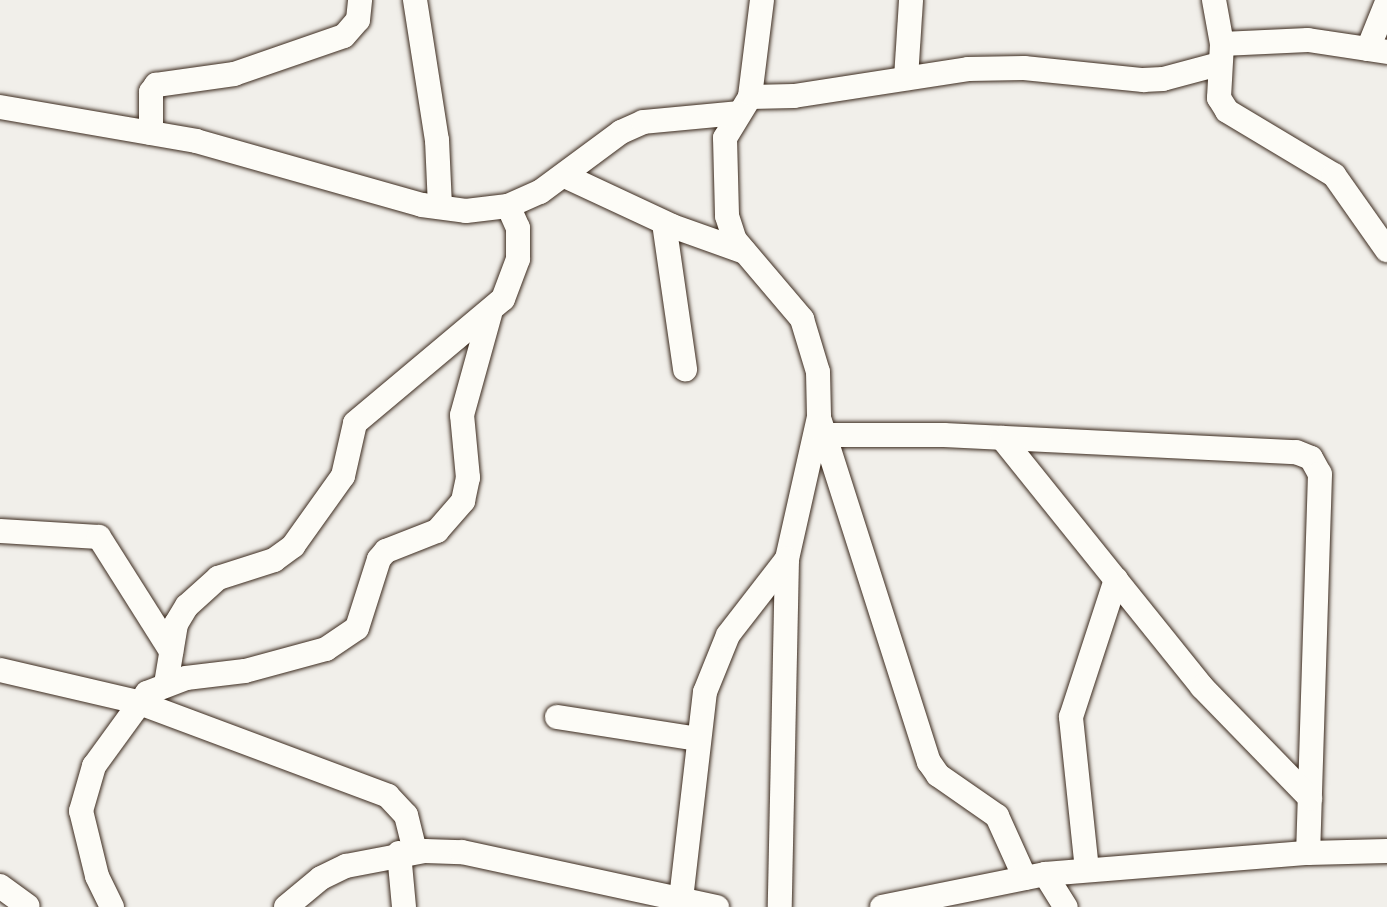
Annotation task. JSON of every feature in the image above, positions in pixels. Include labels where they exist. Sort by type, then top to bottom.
[{"type":"street","points":[[151,133],[151,92],[156,85],[234,74],[344,36],[358,20],[360,0]]},
{"type":"street","points":[[415,0],[437,140],[440,207]]},
{"type":"street","points":[[762,0],[745,105],[730,124],[724,153],[730,231],[792,305],[809,334],[818,372],[822,426],[929,762],[938,775],[997,816],[1035,876],[1066,907]]},
{"type":"street","points":[[906,78],[911,0]]},
{"type":"street","points":[[1214,0],[1221,54],[1219,98],[1227,111],[1334,175],[1387,250]]},
{"type":"street","points":[[0,107],[151,133],[440,207],[466,211],[508,206],[565,176],[621,132],[643,122],[968,69],[1024,68],[1163,79],[1221,54],[1296,40],[1377,51],[1387,2]]},
{"type":"street","points":[[565,176],[664,223],[745,252]]},
{"type":"street","points":[[166,684],[176,624],[202,591],[227,574],[274,560],[293,546],[343,476],[355,423],[490,314],[512,283],[518,259],[518,228],[508,206]]},
{"type":"street","points":[[664,223],[685,369]]},
{"type":"street","points":[[112,907],[97,876],[81,802],[94,766],[137,702],[166,684],[309,654],[341,642],[357,628],[379,559],[386,551],[437,531],[463,501],[468,478],[462,415],[490,314]]},
{"type":"street","points":[[822,426],[1002,438],[1296,452],[1311,458],[1320,474],[1308,853]]},
{"type":"street","points":[[780,907],[787,559],[822,426]]},
{"type":"street","points":[[1002,438],[1202,687],[1310,798]]},
{"type":"street","points":[[0,531],[99,537],[171,651]]},
{"type":"street","points":[[681,899],[705,692],[728,635],[787,559]]},
{"type":"street","points":[[1087,870],[1071,717],[1116,579]]},
{"type":"street","points":[[0,670],[137,702],[388,796],[405,815],[407,852],[404,907]]},
{"type":"street","points":[[557,717],[698,738]]},
{"type":"street","points":[[882,907],[1035,876],[1087,870],[1308,853],[1387,851]]},
{"type":"street","points":[[286,907],[321,878],[346,866],[407,852],[462,852],[718,907]]},
{"type":"street","points":[[0,886],[28,906]]}]
